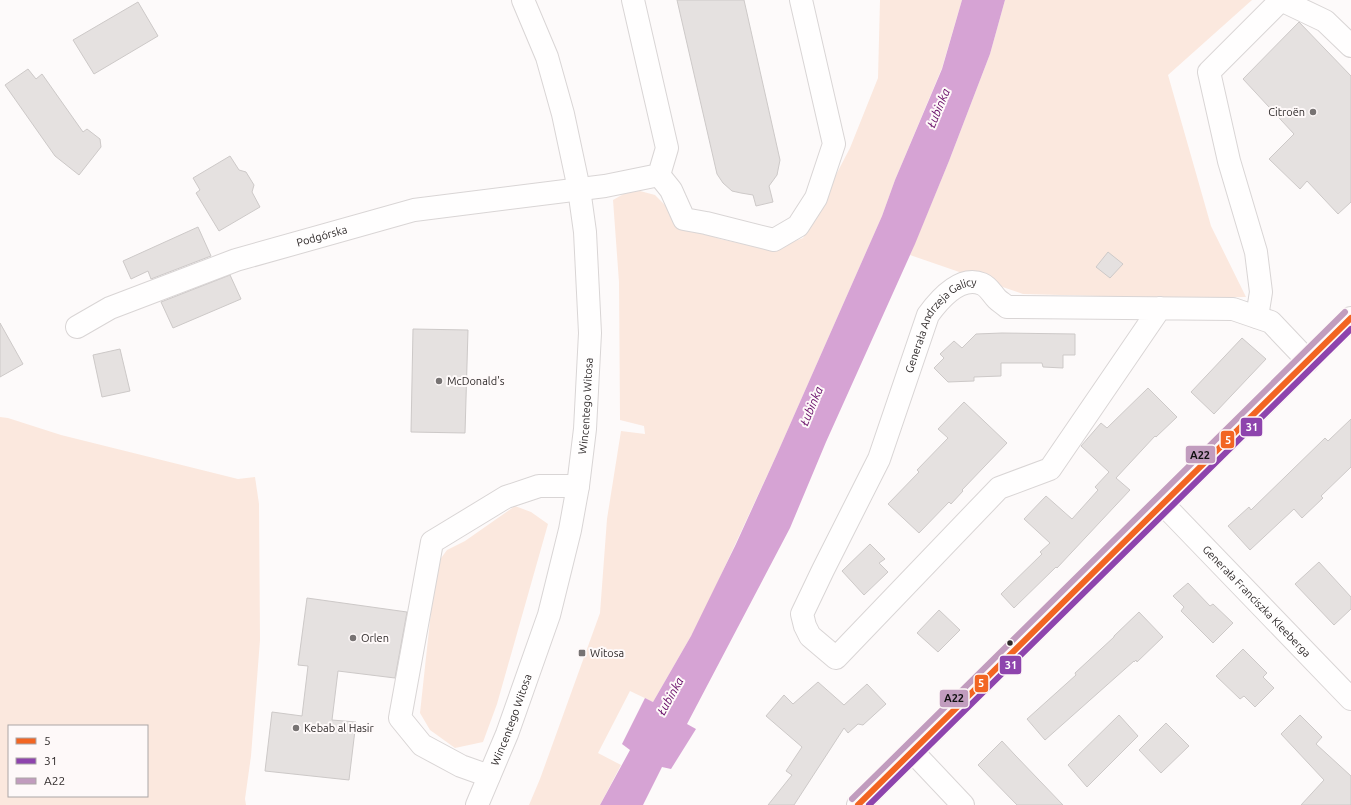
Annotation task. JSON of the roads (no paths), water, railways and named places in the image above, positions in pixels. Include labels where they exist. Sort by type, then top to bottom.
[{"type":"main road","name":"Wincentego Witosa","points":[[477,805],[507,734],[550,615],[570,530],[578,486],[585,429],[590,333],[585,232],[579,189],[563,114],[547,57],[523,0]]},
{"type":"main road","points":[[633,0],[668,148],[659,175],[671,190],[684,220],[706,223],[774,240],[798,226],[816,198],[834,144],[801,0]]},
{"type":"main road","points":[[1256,317],[1261,292],[1256,252],[1229,161],[1209,72],[1281,0],[1325,21],[1351,46]]},
{"type":"main road","name":"Podgórska","points":[[77,327],[110,308],[236,260],[414,210],[605,186],[659,175]]},
{"type":"main road","name":"Generała Andrzeja Galicy","points":[[1160,308],[1050,469],[999,488],[836,658],[810,636],[804,626],[802,614],[879,460],[928,315],[937,304],[958,287],[970,282],[981,284],[989,289],[997,299],[1007,307],[1160,308],[1233,309],[1271,322],[1308,361]]},
{"type":"main road","points":[[858,805],[1351,318]]},
{"type":"main road","points":[[489,776],[462,766],[422,745],[400,718],[432,542],[506,496],[539,486],[578,486]]},
{"type":"main road","name":"Generała Franciszka Kleeberga","points":[[1162,504],[1351,699]]},
{"type":"main road","points":[[912,752],[963,805]]},
{"type":"water","name":"Łubinka","points":[[962,0],[1005,0],[990,54],[915,244],[826,442],[790,528],[687,724],[696,729],[671,769],[662,767],[643,805],[600,805],[630,750],[622,744],[645,698],[653,702],[691,636],[736,544],[777,454],[882,216],[895,180],[942,69]]},
{"type":"place","name":"Citroën","points":[[1313,112]]},
{"type":"place","name":"McDonald's","points":[[439,381]]},
{"type":"place","name":"Orlen","points":[[353,638]]},
{"type":"place","name":"Witosa","points":[[582,653]]},
{"type":"place","name":"Kebab al Hasir","points":[[296,728]]}]
